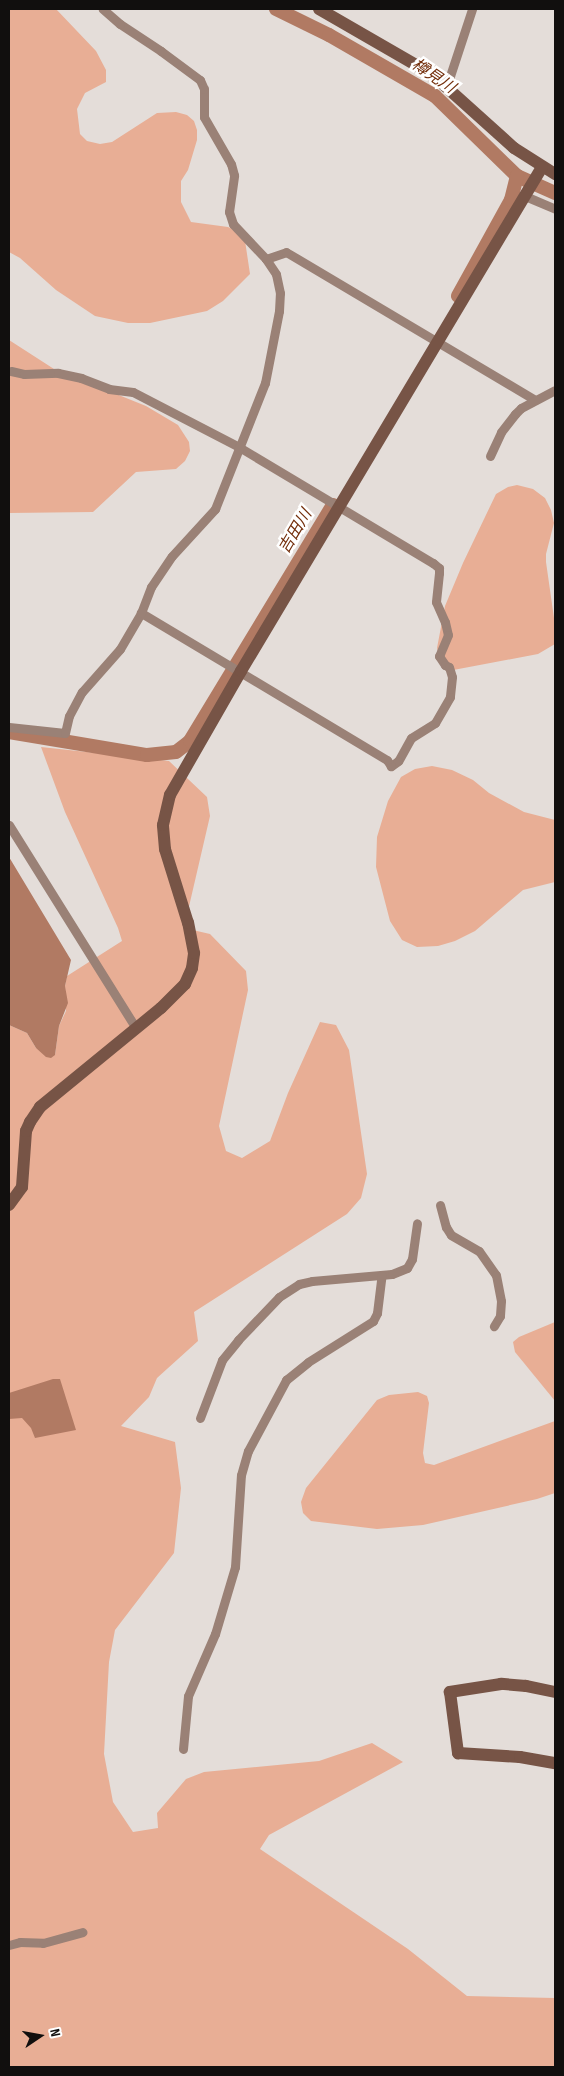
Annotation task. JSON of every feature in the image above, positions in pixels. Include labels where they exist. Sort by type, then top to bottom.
[{"type":"street","points":[[9,727],[65,733],[69,716],[82,692],[120,649],[141,613],[151,587],[172,556],[215,509],[265,383],[279,311],[280,293],[276,274],[266,259],[233,224],[229,212],[234,175],[231,164],[204,117],[204,89],[200,80],[161,50],[120,24],[104,9]]},
{"type":"street","points":[[319,9],[413,64],[444,85],[503,139],[541,169],[555,174]]},
{"type":"street","points":[[444,85],[450,76],[472,9]]},
{"type":"street","points":[[9,1205],[22,1187],[26,1132],[34,1114],[47,1099],[174,997],[185,984],[192,968],[193,942],[167,857],[163,825],[170,795],[241,672],[541,169]]},
{"type":"street","points":[[527,194],[555,209]]},
{"type":"street","points":[[266,259],[286,252],[535,400]]},
{"type":"street","points":[[11,371],[24,374],[58,373],[81,378],[108,389],[133,392],[239,447],[433,563],[439,568],[436,602],[445,622],[448,635],[439,656],[445,665],[449,667],[452,677],[450,697],[431,727],[411,738],[398,761],[391,766],[387,760],[141,613]]},
{"type":"street","points":[[490,456],[508,422],[521,408],[555,390]]},
{"type":"street","points":[[9,825],[136,1028]]},
{"type":"street","points":[[440,1205],[446,1227],[451,1235],[478,1251],[496,1275],[502,1300],[500,1316],[494,1326]]},
{"type":"street","points":[[200,1418],[222,1360],[238,1340],[279,1297],[299,1284],[312,1281],[382,1275],[407,1268],[412,1259],[417,1223]]},
{"type":"street","points":[[184,1749],[188,1696],[215,1634],[235,1567],[241,1475],[248,1451],[286,1380],[308,1362],[373,1321],[377,1313],[382,1275]]},
{"type":"street","points":[[555,1692],[526,1686],[501,1684],[450,1692],[458,1753],[520,1757],[555,1763]]},
{"type":"street","points":[[9,1945],[20,1942],[43,1943],[84,1932]]},
{"type":"shaded area","points":[[9,9],[56,9],[96,51],[106,70],[106,82],[85,93],[77,109],[80,134],[87,141],[100,144],[112,142],[157,113],[176,112],[187,115],[194,121],[197,130],[197,140],[188,170],[181,181],[181,202],[191,222],[228,227],[244,234],[250,274],[223,301],[207,311],[150,323],[128,323],[95,316],[56,290],[20,258],[9,252]]},
{"type":"shaded area","points":[[9,340],[54,369],[146,406],[178,425],[189,442],[190,451],[185,461],[176,469],[136,472],[93,512],[9,513]]},
{"type":"shaded area","points":[[517,485],[533,489],[545,498],[551,510],[554,523],[546,554],[546,562],[555,625],[555,644],[538,654],[448,671],[440,661],[437,648],[445,606],[496,494],[508,487]]},
{"type":"shaded area","points":[[41,747],[169,761],[207,797],[210,816],[184,928],[210,934],[246,971],[248,990],[219,1126],[226,1151],[242,1158],[270,1141],[288,1093],[320,1022],[336,1025],[349,1050],[367,1174],[361,1198],[347,1214],[194,1312],[198,1341],[157,1378],[149,1397],[121,1426],[175,1442],[181,1488],[174,1553],[115,1630],[109,1662],[104,1754],[113,1802],[133,1832],[158,1828],[157,1813],[186,1779],[204,1772],[319,1761],[372,1743],[403,1762],[269,1835],[260,1849],[408,1949],[467,1996],[555,1998],[555,2067],[9,2067],[9,1025],[27,1033],[36,1048],[55,1055],[59,1026],[66,1011],[65,986],[67,976],[122,941],[118,928],[65,812]]},
{"type":"shaded area","points":[[432,766],[452,770],[473,780],[489,793],[524,812],[555,820],[555,882],[523,890],[475,931],[455,941],[438,946],[417,947],[402,940],[390,921],[376,867],[377,837],[388,801],[401,777],[415,769]]},
{"type":"shaded area","points":[[9,857],[71,960],[65,986],[68,1003],[59,1026],[55,1055],[51,1058],[46,1057],[36,1048],[27,1033],[9,1025]]},
{"type":"shaded area","points":[[555,1322],[555,1401],[515,1352],[513,1342],[519,1337]]},
{"type":"shaded area","points":[[53,1379],[60,1379],[76,1430],[35,1438],[31,1428],[22,1418],[9,1419],[9,1393]]},
{"type":"shaded area","points":[[418,1392],[427,1396],[429,1403],[423,1453],[425,1463],[434,1465],[555,1421],[555,1493],[537,1499],[423,1525],[377,1529],[311,1521],[303,1513],[301,1502],[306,1488],[377,1400],[389,1395]]},
{"type":"waterway","name":"樽見川","points":[[276,9],[329,35],[435,96],[517,176],[555,193]]},
{"type":"waterway","name":"吉田川","points":[[458,296],[511,200],[517,176]]},
{"type":"waterway","name":"吉田川","points":[[9,732],[147,755],[176,752],[190,741],[333,505]]}]
